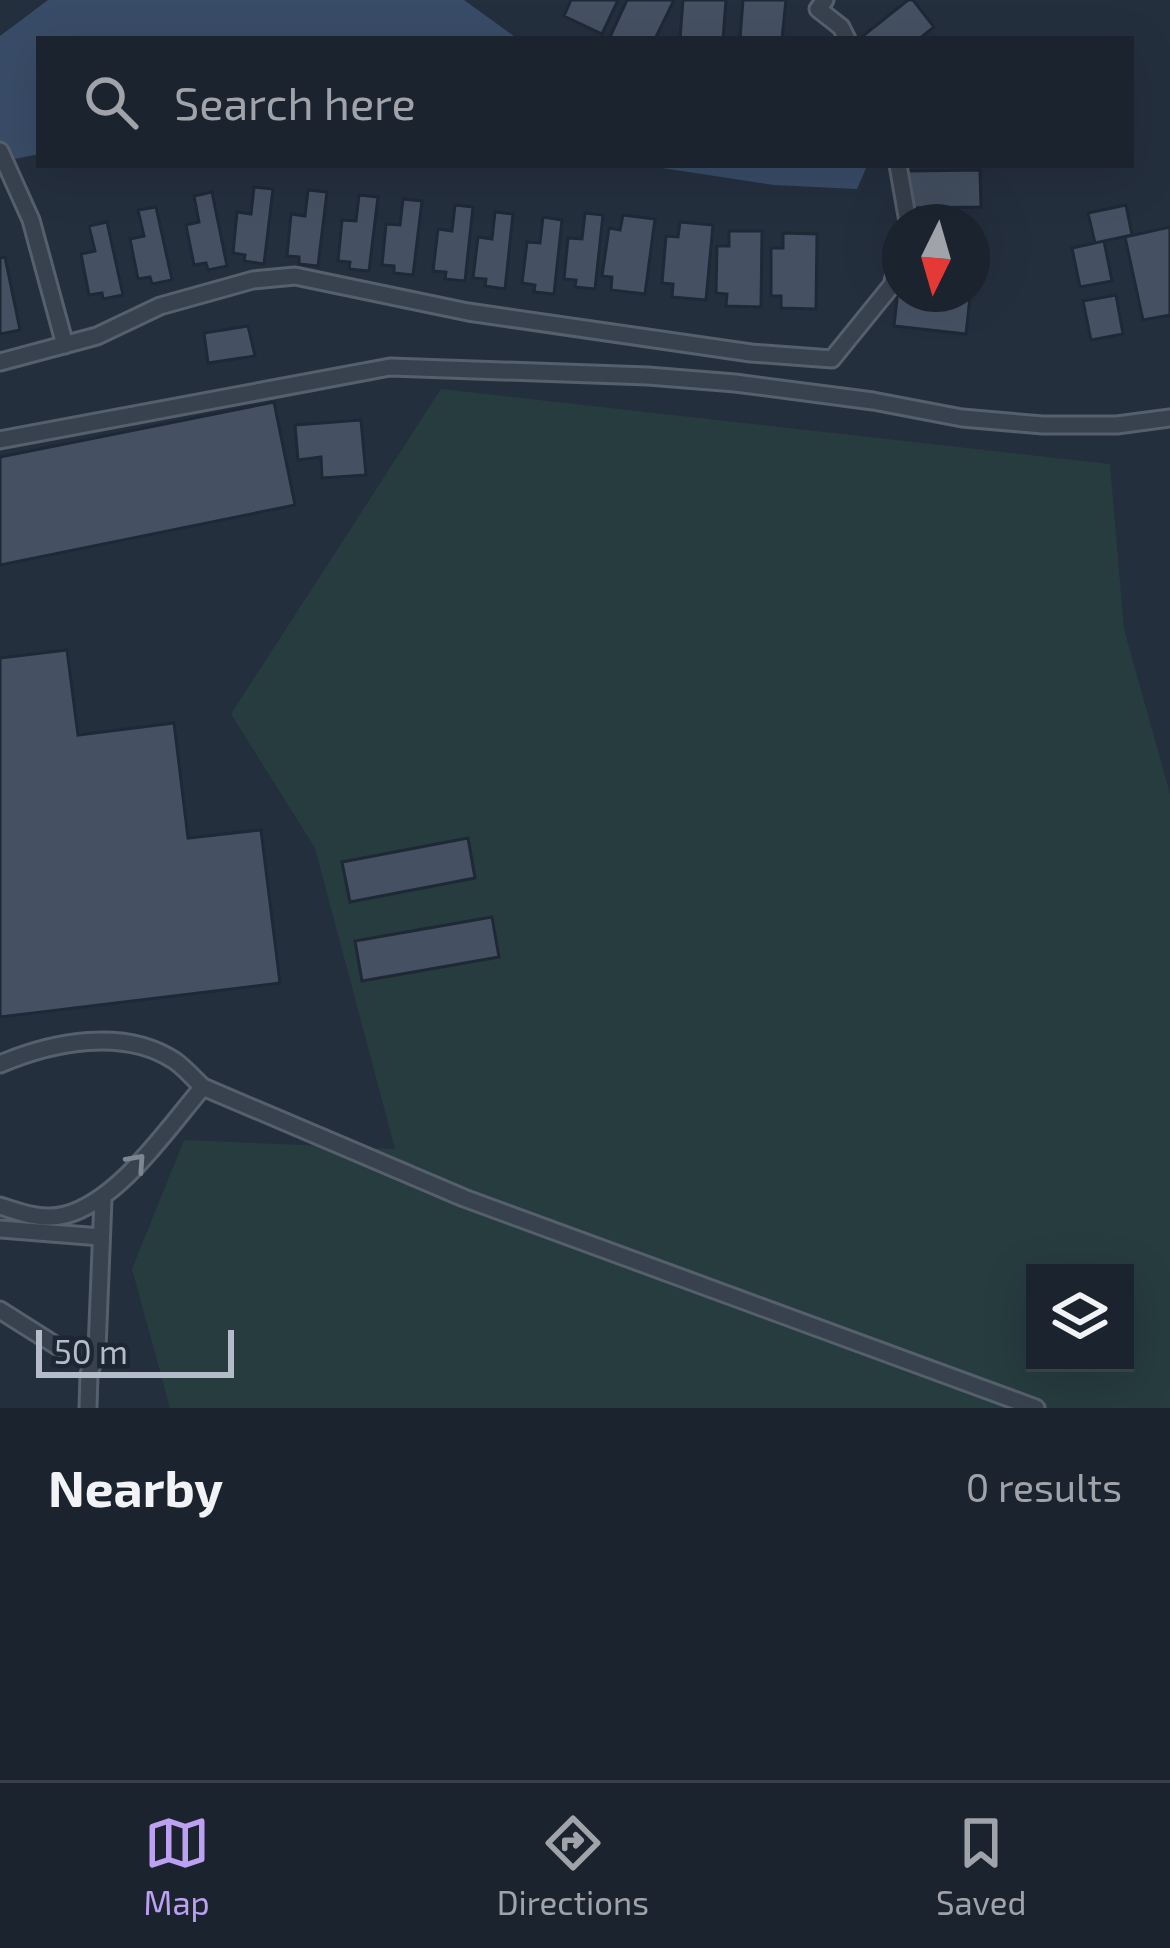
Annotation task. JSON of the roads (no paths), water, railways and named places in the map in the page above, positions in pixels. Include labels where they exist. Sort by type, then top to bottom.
[{"type":"lane","points":[[815,3],[846,36]]},
{"type":"lane","points":[[3,156],[31,220],[65,345]]},
{"type":"lane","points":[[899,168],[905,204]]},
{"type":"lane","points":[[0,362],[97,336],[160,306],[253,280],[295,276],[468,312],[751,353],[832,359],[882,298]]},
{"type":"lane","points":[[0,440],[390,367],[735,383],[962,418],[1043,425],[1117,425],[1170,418]]},
{"type":"lane","points":[[0,1064],[64,1043],[106,1040],[142,1047],[175,1060],[203,1087],[464,1198],[1036,1408]]},
{"type":"lane","points":[[0,1206],[30,1216],[63,1216],[103,1199],[203,1087]]},
{"type":"lane","points":[[88,1408],[103,1199]]},
{"type":"lane","points":[[0,1229],[101,1237]]},
{"type":"lane","points":[[0,1310],[59,1348],[94,1360]]},
{"type":"water","points":[[48,0],[464,0],[514,36],[36,36],[36,155],[0,162],[0,36]]},
{"type":"water","points":[[662,168],[866,168],[857,189],[774,185]]}]
